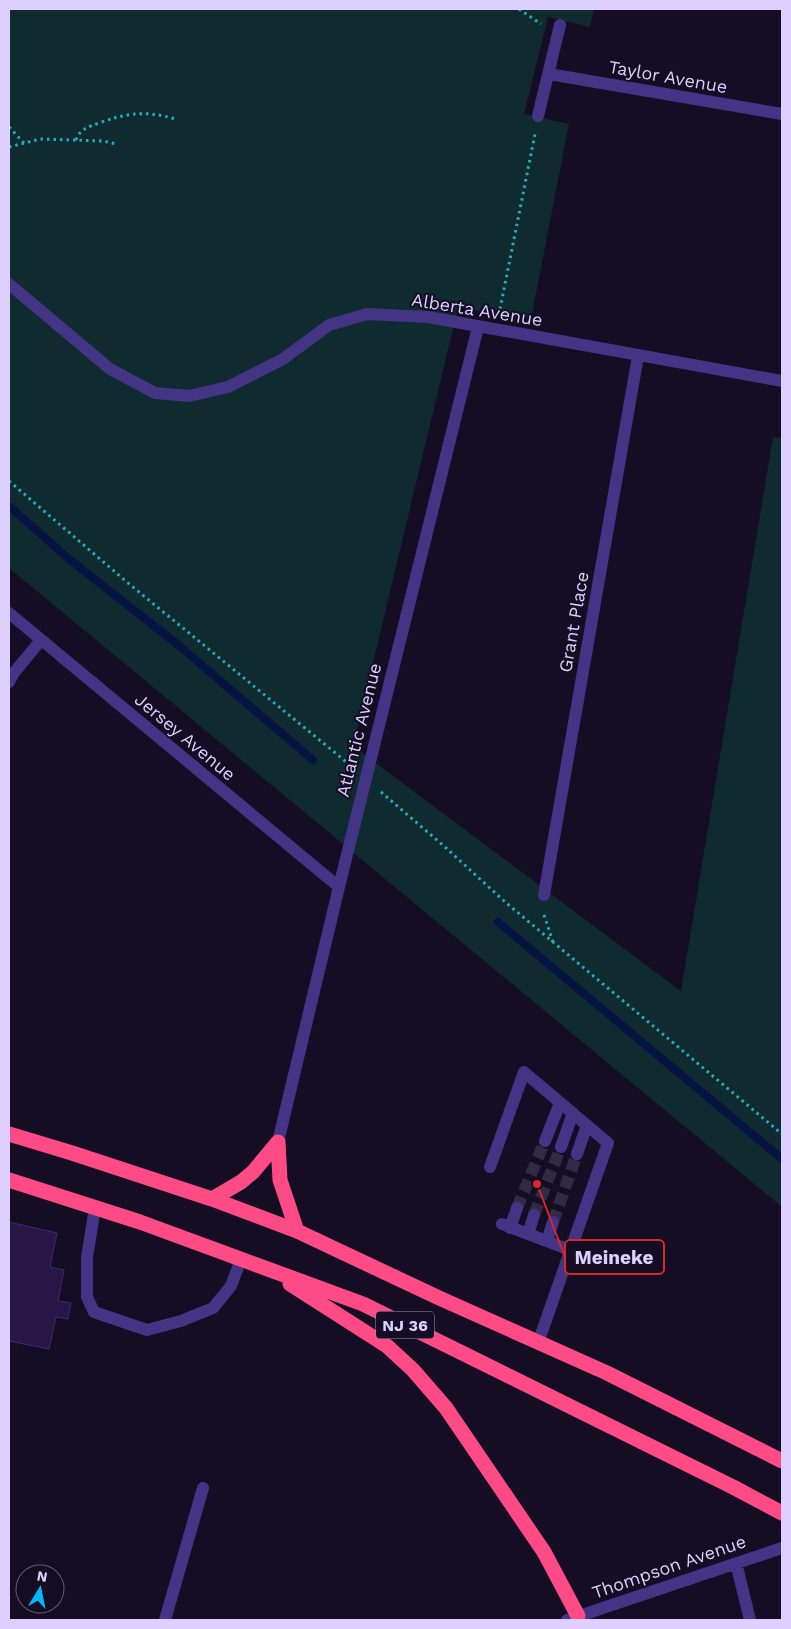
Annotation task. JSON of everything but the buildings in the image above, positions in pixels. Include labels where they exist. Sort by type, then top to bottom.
[{"type":"highway","name":"NJ 36","points":[[9,1134],[212,1199],[297,1231],[607,1373],[782,1461]]},
{"type":"highway","points":[[212,1199],[241,1182],[253,1172],[278,1142]]},
{"type":"highway","points":[[278,1142],[280,1180],[297,1231]]},
{"type":"highway","name":"NJ 36","points":[[9,1180],[140,1222],[363,1304],[724,1482],[782,1513]]},
{"type":"highway","points":[[266,1268],[387,1346],[413,1370],[446,1408],[544,1552],[572,1618]]},
{"type":"street","points":[[538,116],[560,25]]},
{"type":"street","name":"Taylor Avenue","points":[[549,74],[782,114]]},
{"type":"street","name":"Alberta Avenue","points":[[9,284],[110,368],[155,393],[188,396],[228,387],[283,359],[329,326],[367,314],[428,317],[782,381]]},
{"type":"street","name":"Atlantic Avenue","points":[[278,1142],[339,887],[478,327]]},
{"type":"street","name":"Grant Place","points":[[544,895],[638,356]]},
{"type":"street","name":"Jersey Avenue","points":[[9,612],[339,887]]},
{"type":"street","points":[[9,682],[13,674],[41,640]]},
{"type":"street","points":[[490,1167],[524,1072],[608,1142],[538,1343]]},
{"type":"street","points":[[545,1141],[560,1103]]},
{"type":"street","points":[[561,1147],[573,1113]]},
{"type":"street","points":[[577,1154],[587,1125]]},
{"type":"street","points":[[96,1208],[87,1257],[86,1297],[94,1312],[147,1330],[181,1322],[213,1308],[230,1286],[242,1259]]},
{"type":"street","points":[[517,1208],[506,1226],[570,1250]]},
{"type":"street","points":[[528,1234],[534,1215]]},
{"type":"street","points":[[547,1241],[553,1222]]},
{"type":"street","points":[[165,1620],[203,1488]]},
{"type":"street","name":"Thompson Avenue","points":[[572,1618],[782,1548]]},
{"type":"street","points":[[736,1563],[750,1620]]},
{"type":"path","points":[[76,140],[78,132],[121,115],[159,114],[175,119]]},
{"type":"path","points":[[496,330],[538,116]]},
{"type":"path","points":[[9,127],[24,143]]},
{"type":"path","points":[[9,147],[40,139],[104,141],[116,144]]},
{"type":"path","points":[[9,481],[128,583],[349,764]]},
{"type":"path","points":[[376,787],[553,943],[782,1134]]},
{"type":"path","points":[[544,895],[543,911],[546,926],[553,943]]},
{"type":"green space","points":[[9,9],[594,9],[590,27],[548,17],[524,114],[569,124],[531,319],[458,308],[353,746],[681,991],[773,437],[782,438],[782,1207],[9,568]]},
{"type":"waterway","points":[[9,506],[69,559],[177,644],[313,760]]},
{"type":"waterway","points":[[498,922],[782,1159]]},
{"type":"tunnel","points":[[517,1208],[545,1141]]},
{"type":"tunnel","points":[[534,1215],[561,1147]]},
{"type":"tunnel","points":[[553,1222],[577,1154]]},
{"type":"place","name":"Meineke","points":[[537,1184]]}]
